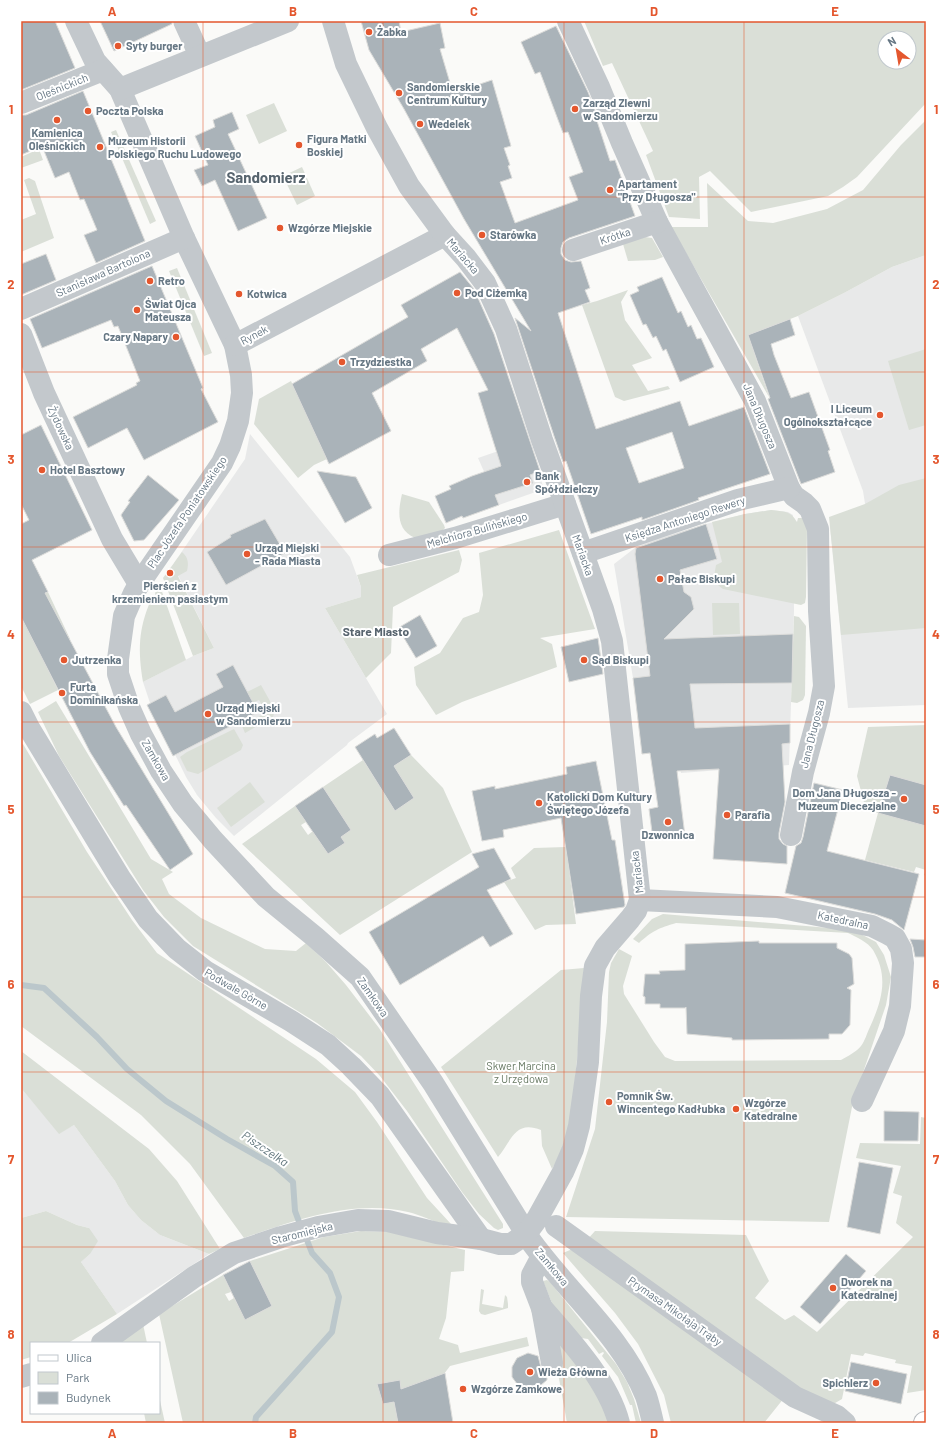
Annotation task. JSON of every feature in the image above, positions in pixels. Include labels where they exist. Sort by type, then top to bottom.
[{"type":"street","name":"Rynek","points":[[76,21],[96,61],[120,89],[184,238],[235,345],[445,235]]},
{"type":"street","points":[[184,21],[200,56]]},
{"type":"street","points":[[120,89],[288,21]]},
{"type":"street","points":[[333,21],[346,64],[377,128],[409,186],[445,235]]},
{"type":"street","name":"Jana Długosza","points":[[568,21],[599,87],[657,222],[755,401],[789,488],[794,496],[810,509],[818,529],[819,611],[824,686],[803,772],[791,835]]},
{"type":"street","name":"Oleśnickich","points":[[21,103],[103,70]]},
{"type":"street","name":"Krótka","points":[[573,250],[657,222]]},
{"type":"street","name":"Mariacka","points":[[445,235],[466,258],[485,283],[506,330],[612,641],[640,900]]},
{"type":"street","name":"Stanisława Bartolona","points":[[21,309],[184,238]]},
{"type":"street","name":"Żydowska","points":[[21,334],[44,393],[112,539],[139,584]]},
{"type":"street","name":"Plac Józefa Poniatowskiego","points":[[139,584],[222,463],[230,446],[238,421],[242,393],[241,375],[235,345]]},
{"type":"street","name":"Księdza Antoniego Rewery","points":[[583,553],[738,500],[789,488]]},
{"type":"street","name":"Melchiora Bulińskiego","points":[[389,555],[455,538],[565,504]]},
{"type":"street","name":"Zamkowa","points":[[139,584],[124,616],[119,652],[118,674],[129,707],[141,734],[161,771],[183,804],[266,897],[316,937],[360,977],[432,1083],[526,1234],[542,1256],[612,1338],[632,1367],[646,1397],[653,1423]]},
{"type":"street","name":"Podwale Górne","points":[[21,712],[33,735],[116,872],[148,919],[177,949],[205,971],[291,1020],[328,1044],[351,1066],[380,1096],[481,1239]]},
{"type":"street","points":[[526,1234],[537,1219],[563,1172],[573,1149],[579,1126],[588,1062],[594,966],[604,948],[636,911],[640,900]]},
{"type":"street","name":"Katedralna","points":[[640,900],[777,907],[872,926],[894,938],[901,949],[903,963],[900,1006],[894,1031],[862,1101]]},
{"type":"street","name":"Staromiejska","points":[[103,1342],[194,1277],[234,1253],[281,1237],[358,1220],[388,1221],[437,1233],[481,1239],[500,1244],[511,1244],[526,1234]]},
{"type":"street","name":"Prymasa Mikołaja Trąby","points":[[556,1226],[795,1397],[837,1416],[845,1423]]},
{"type":"street","points":[[542,1256],[532,1275],[532,1282],[542,1308],[552,1363]]},
{"type":"street","points":[[542,1308],[569,1338],[600,1382],[610,1398],[619,1423]]},
{"type":"shaded area","name":"I Liceum Ogólnokształcące","points":[[926,255],[926,705],[848,708],[830,526],[867,516],[863,491],[798,316],[892,267]]},
{"type":"shaded area","points":[[250,434],[350,557],[361,587],[361,597],[325,608],[387,714],[348,743],[234,836],[216,818],[197,795],[186,777],[150,703],[143,682],[193,656],[214,648],[178,575],[174,563],[245,459]]},
{"type":"shaded area","points":[[528,441],[544,489],[499,505],[478,458]]},
{"type":"shaded area","points":[[771,510],[788,512],[793,515],[794,611],[789,765],[681,773],[676,751],[642,754],[633,678],[614,564],[640,544],[706,524],[745,514]]},
{"type":"shaded area","points":[[21,1088],[59,1133],[74,1125],[115,1181],[128,1205],[141,1220],[160,1235],[209,1254],[117,1314],[81,1262],[90,1254],[89,1228],[77,1225],[46,1211],[21,1218]]},
{"type":"green space","points":[[584,21],[923,21],[926,28],[926,103],[857,177],[828,196],[751,212],[710,171],[699,177],[700,219],[669,217],[646,155],[653,151],[612,63],[603,66]]},
{"type":"green space","points":[[274,103],[287,131],[259,144],[246,115]]},
{"type":"green space","points":[[926,120],[926,255],[892,267],[798,316],[748,335],[769,397],[671,227],[708,227],[707,183],[748,221],[773,223],[827,209],[863,190],[901,145]]},
{"type":"green space","points":[[116,130],[156,221],[150,224],[111,132]]},
{"type":"green space","points":[[39,149],[43,160],[21,168],[21,157]]},
{"type":"green space","points":[[302,167],[315,196],[297,205],[283,176]]},
{"type":"green space","points":[[29,178],[35,181],[54,238],[21,252],[21,220],[36,214],[24,180]]},
{"type":"green space","points":[[645,237],[652,238],[663,257],[655,260],[628,261],[623,244]]},
{"type":"green space","points":[[177,268],[212,353],[204,356],[169,271]]},
{"type":"green space","points":[[628,290],[621,302],[625,320],[652,358],[632,365],[648,391],[668,386],[670,389],[624,401],[615,397],[582,305]]},
{"type":"green space","points":[[926,349],[926,425],[909,430],[888,361]]},
{"type":"green space","points":[[291,381],[327,459],[314,465],[298,478],[254,424],[259,399]]},
{"type":"green space","points":[[926,478],[926,628],[841,635],[829,517],[865,504],[899,485]]},
{"type":"green space","points":[[402,494],[429,502],[445,528],[442,531],[415,538],[409,535],[401,525],[399,513]]},
{"type":"green space","points":[[771,510],[789,513],[797,522],[798,518],[803,518],[807,529],[806,597],[805,603],[801,605],[723,589],[715,581],[714,576],[716,565],[722,562],[712,522],[745,514]]},
{"type":"green space","points":[[559,530],[595,629],[540,638],[552,644],[557,667],[462,702],[436,715],[416,685],[414,667],[440,653],[463,618],[479,612],[483,595],[479,553]]},
{"type":"green space","points":[[459,550],[462,560],[459,572],[393,607],[391,653],[366,678],[325,608],[361,597],[361,587],[357,575]]},
{"type":"green space","points":[[182,552],[187,558],[188,568],[187,571],[178,576],[214,648],[193,656],[163,578]]},
{"type":"green space","points":[[160,586],[186,660],[143,682],[140,660],[141,631],[151,600],[153,604],[157,602],[155,593]]},
{"type":"green space","points":[[48,592],[70,639],[40,654],[58,690],[30,704],[21,686],[21,605]]},
{"type":"green space","points":[[712,603],[739,603],[740,634],[713,635]]},
{"type":"green space","points":[[794,616],[799,617],[806,626],[805,695],[803,700],[797,703],[791,702]]},
{"type":"green space","points":[[261,685],[275,710],[273,717],[245,733],[242,726],[253,721],[266,712],[259,700],[252,703],[247,692]]},
{"type":"green space","points":[[56,701],[151,859],[173,872],[162,879],[169,894],[201,918],[265,949],[296,951],[306,943],[326,962],[379,1028],[503,1224],[503,1228],[498,1230],[494,1228],[479,1214],[462,1192],[407,1111],[380,1076],[361,1056],[317,1023],[193,946],[164,917],[143,890],[59,756],[38,712]]},
{"type":"green space","points":[[926,725],[926,785],[890,775],[878,812],[926,826],[926,870],[916,867],[914,872],[865,860],[878,813],[866,810],[857,776],[868,727]]},
{"type":"green space","points":[[234,729],[243,745],[241,750],[198,774],[187,771],[180,757],[187,752]]},
{"type":"green space","points":[[23,744],[87,852],[132,920],[157,953],[316,1059],[355,1092],[377,1122],[427,1198],[451,1224],[448,1227],[408,1212],[367,1208],[325,1213],[304,1218],[244,1238],[190,1164],[141,1115],[21,1026],[21,745]]},
{"type":"green space","points":[[411,755],[443,788],[472,852],[340,935],[242,844],[295,806],[306,822],[301,825],[308,835],[313,831],[328,854],[345,843],[341,837],[351,830],[323,787],[363,760],[395,811],[414,798],[394,766]]},
{"type":"green space","points":[[250,782],[265,802],[231,827],[217,808]]},
{"type":"green space","points":[[566,847],[576,924],[546,925],[535,930],[504,882],[516,878],[511,868],[534,848]]},
{"type":"green space","points":[[663,914],[853,930],[876,942],[884,955],[891,977],[886,1005],[853,1102],[829,1222],[566,1217],[595,1129],[607,1022],[609,972],[611,963],[619,949],[632,956],[623,986],[624,994],[665,1057],[675,1061],[841,1060],[854,1052],[862,1044],[878,1007],[882,988],[882,979],[878,960],[873,950],[868,945],[862,940],[848,933],[676,923],[656,930],[639,943],[633,939],[652,919]]},
{"type":"green space","name":"Skwer Marcina z Urzędowa","points":[[584,968],[573,1102],[568,1130],[559,1156],[552,1169],[542,1146],[541,1130],[525,1128],[515,1133],[498,1157],[441,1067],[561,970]]},
{"type":"green space","points":[[21,1051],[149,1149],[177,1181],[220,1249],[209,1254],[160,1235],[141,1220],[128,1205],[115,1181],[74,1125],[59,1134],[21,1088]]},
{"type":"green space","points":[[921,1117],[926,1118],[926,1390],[907,1393],[912,1366],[895,1363],[896,1360],[865,1353],[863,1356],[851,1354],[842,1399],[830,1406],[792,1388],[586,1241],[595,1231],[746,1235],[769,1281],[755,1298],[785,1320],[794,1315],[817,1332],[913,1237],[896,1223],[902,1196],[893,1193],[901,1166],[856,1158],[860,1143],[920,1144]]},
{"type":"green space","points":[[46,1211],[77,1225],[89,1228],[98,1241],[90,1254],[81,1262],[117,1314],[70,1342],[30,1342],[30,1357],[21,1360],[21,1218]]},
{"type":"green space","points":[[361,1231],[389,1232],[465,1250],[464,1271],[451,1272],[446,1318],[439,1339],[458,1345],[460,1353],[527,1337],[529,1346],[450,1366],[444,1374],[401,1389],[400,1380],[377,1384],[383,1404],[394,1402],[398,1423],[183,1423],[159,1314],[223,1275],[231,1292],[225,1294],[229,1301],[234,1298],[245,1319],[272,1306],[250,1261],[324,1237]]},
{"type":"green space","points":[[570,1250],[579,1251],[788,1393],[764,1423],[671,1423],[664,1395],[638,1344],[615,1313],[563,1253]]},
{"type":"green space","points":[[547,1280],[616,1364],[627,1382],[641,1423],[636,1423],[632,1405],[630,1405],[618,1377],[602,1356],[604,1353],[599,1354],[588,1339],[574,1337],[558,1318],[543,1281]]},
{"type":"green space","points":[[481,1289],[484,1290],[482,1304],[503,1308],[505,1295],[507,1297],[508,1308],[485,1315],[481,1314],[479,1311]]},
{"type":"green space","points":[[143,1324],[147,1342],[120,1342]]},
{"type":"green space","points":[[556,1332],[570,1350],[613,1423],[567,1423],[556,1362]]},
{"type":"green space","points":[[160,1400],[165,1423],[146,1423],[144,1414],[160,1414]]},
{"type":"building","points":[[21,21],[55,21],[75,68],[21,90]]},
{"type":"building","points":[[100,21],[172,21],[172,24],[114,51]]},
{"type":"building","points":[[361,21],[399,21],[401,32],[440,23],[445,48],[440,49],[453,93],[492,80],[511,146],[504,148],[510,165],[508,166],[512,178],[500,182],[515,223],[578,200],[569,177],[583,172],[568,132],[563,133],[540,72],[535,74],[521,42],[556,26],[588,92],[599,120],[597,121],[610,161],[615,160],[635,216],[569,238],[563,242],[561,248],[561,254],[565,260],[571,262],[581,261],[590,288],[585,290],[590,302],[558,313],[596,429],[680,401],[689,426],[744,407],[770,474],[698,498],[699,500],[642,520],[642,517],[591,534],[566,461],[563,462],[515,318],[531,331],[464,219],[404,109],[369,50]],"holes":[[[672,432],[684,468],[639,483],[626,448]]]},
{"type":"building","points":[[83,91],[145,241],[96,263],[84,235],[97,230],[84,199],[80,200],[69,172],[55,178],[42,146],[21,155],[21,115],[26,115]]},
{"type":"building","points":[[232,112],[239,129],[228,134],[267,218],[238,231],[215,180],[202,186],[194,170],[208,165],[195,136],[215,127],[213,120]]},
{"type":"building","points":[[46,254],[56,280],[21,295],[21,264]]},
{"type":"building","points":[[152,266],[203,388],[201,389],[218,422],[144,460],[127,428],[88,448],[73,417],[137,385],[136,383],[140,381],[118,326],[114,327],[111,320],[42,348],[30,319]]},
{"type":"building","points":[[460,272],[474,289],[494,334],[540,471],[530,475],[533,483],[495,495],[499,505],[463,518],[462,516],[446,523],[435,496],[451,489],[449,486],[501,466],[478,393],[488,390],[457,328],[421,349],[427,361],[372,393],[391,431],[329,464],[292,384],[408,317],[401,305]]},
{"type":"building","points":[[662,277],[678,313],[681,311],[688,327],[691,325],[697,339],[701,338],[714,367],[680,382],[666,349],[663,351],[656,336],[653,338],[646,324],[643,325],[630,295],[639,291],[637,287]]},
{"type":"building","points":[[790,319],[795,335],[771,344],[774,355],[791,398],[809,392],[830,450],[828,451],[835,472],[801,484],[768,399],[770,398],[748,335]]},
{"type":"building","points":[[41,425],[92,530],[32,560],[48,592],[45,593],[116,727],[193,854],[170,870],[126,805],[124,806],[90,752],[21,617],[21,524],[29,520],[21,504],[21,435]]},
{"type":"building","points":[[317,471],[356,477],[372,508],[345,523]]},
{"type":"building","points":[[148,475],[179,500],[144,540],[134,541],[121,515],[130,502],[128,501]]},
{"type":"building","name":"Urząd Miejski - Rada Miasta","points":[[265,519],[285,553],[226,585],[207,552],[231,537],[230,535]]},
{"type":"building","points":[[706,524],[717,559],[680,570],[684,592],[691,597],[694,609],[664,639],[793,634],[792,683],[690,684],[695,728],[790,724],[790,743],[782,744],[785,802],[779,833],[779,839],[787,846],[787,864],[713,859],[719,769],[677,771],[685,836],[653,840],[649,809],[658,807],[650,753],[642,754],[633,678],[650,676],[635,554],[636,548]]},
{"type":"building","points":[[420,615],[437,646],[416,658],[398,628]]},
{"type":"building","name":"Sąd Biskupi","points":[[598,638],[603,674],[569,682],[561,647]]},
{"type":"building","name":"Urząd Miejski w Sandomierzu","points":[[233,665],[258,712],[173,756],[147,705],[166,695],[175,712],[223,687],[216,674]]},
{"type":"building","points":[[394,728],[411,755],[394,766],[414,798],[395,811],[355,747],[375,734],[377,738]]},
{"type":"building","points":[[596,761],[612,840],[615,840],[625,905],[624,907],[576,914],[561,818],[503,830],[504,837],[482,841],[472,791],[495,786],[495,789],[567,774],[566,767]]},
{"type":"building","name":"Dom Jana Długosza - Muzeum Diecezjalne","points":[[890,775],[926,785],[926,826],[878,813]]},
{"type":"building","points":[[814,783],[843,790],[827,851],[919,874],[904,930],[892,920],[875,914],[785,893],[796,846],[801,843],[803,837]]},
{"type":"building","points":[[323,787],[351,830],[341,837],[345,843],[328,854],[295,806]]},
{"type":"building","points":[[494,848],[511,879],[487,890],[513,934],[490,947],[483,936],[400,985],[369,932],[479,867],[472,854]]},
{"type":"building","points":[[910,939],[926,940],[926,957],[915,957]]},
{"type":"building","points":[[759,941],[759,943],[837,943],[837,948],[849,954],[852,958],[854,984],[847,988],[851,990],[850,1025],[842,1034],[829,1034],[829,1039],[732,1040],[732,1038],[687,1034],[686,1007],[660,1008],[660,1004],[645,1004],[645,997],[643,996],[645,974],[660,974],[659,971],[685,970],[685,944]]},
{"type":"building","points":[[884,1111],[919,1112],[918,1141],[884,1141]]},
{"type":"building","points":[[859,1162],[893,1168],[880,1234],[847,1227]]},
{"type":"building","points":[[846,1254],[866,1271],[820,1324],[800,1307]]},
{"type":"building","points":[[250,1261],[272,1306],[245,1320],[223,1275]]},
{"type":"building","name":"Wieża Główna","points":[[528,1353],[538,1356],[542,1371],[547,1375],[547,1380],[535,1390],[520,1388],[512,1377],[512,1367],[517,1358]]},
{"type":"building","name":"Spichlerz","points":[[851,1362],[907,1374],[901,1404],[845,1391]]},
{"type":"building","points":[[445,1373],[453,1423],[398,1423],[394,1402],[383,1404],[377,1384],[400,1380],[401,1389]]},
{"type":"waterway","name":"Piszczelka","points":[[21,985],[44,988],[97,1037],[127,1069],[166,1101],[227,1139],[275,1166],[293,1182],[295,1211],[301,1227]]},
{"type":"waterway","name":"Piszczelka","points":[[255,1423],[256,1417],[332,1332],[339,1297],[330,1273],[312,1253],[305,1235]]},
{"type":"place","name":"Żabka","points":[[369,32]]},
{"type":"place","name":"Syty burger","points":[[118,46]]},
{"type":"place","name":"Sandomierskie Centrum Kultury","points":[[399,93]]},
{"type":"place","name":"Zarząd Zlewni w Sandomierzu","points":[[575,109]]},
{"type":"place","name":"Poczta Polska","points":[[88,111]]},
{"type":"place","name":"Kamienica Oleśnickich","points":[[57,120]]},
{"type":"place","name":"Wedelek","points":[[420,124]]},
{"type":"place","name":"Figura Matki Boskiej","points":[[299,145]]},
{"type":"place","name":"Muzeum Historii Polskiego Ruchu Ludowego","points":[[100,147]]},
{"type":"place","name":"Apartament \"Przy Długosza\"","points":[[610,190]]},
{"type":"place","name":"Wzgórze Miejskie","points":[[280,228]]},
{"type":"place","name":"Starówka","points":[[482,235]]},
{"type":"place","name":"Retro","points":[[150,281]]},
{"type":"place","name":"Pod Ciżemką","points":[[457,293]]},
{"type":"place","name":"Kotwica","points":[[239,294]]},
{"type":"place","name":"Świat Ojca Mateusza","points":[[137,310]]},
{"type":"place","name":"Czary Napary","points":[[176,337]]},
{"type":"place","name":"Trzydziestka","points":[[342,362]]},
{"type":"place","name":"I Liceum Ogólnokształcące","points":[[880,415]]},
{"type":"place","name":"Hotel Basztowy","points":[[42,470]]},
{"type":"place","name":"Bank Spółdzielczy","points":[[527,482]]},
{"type":"place","name":"Urząd Miejski - Rada Miasta","points":[[247,554]]},
{"type":"place","name":"Pierścień z krzemieniem pasiastym","points":[[170,573]]},
{"type":"place","name":"Pałac Biskupi","points":[[660,579]]},
{"type":"place","name":"Jutrzenka","points":[[64,660]]},
{"type":"place","name":"Sąd Biskupi","points":[[584,660]]},
{"type":"place","name":"Furta Dominikańska","points":[[62,693]]},
{"type":"place","name":"Urząd Miejski w Sandomierzu","points":[[208,714]]},
{"type":"place","name":"Dom Jana Długosza - Muzeum Diecezjalne","points":[[904,799]]},
{"type":"place","name":"Katolicki Dom Kultury Świętego Józefa","points":[[539,803]]},
{"type":"place","name":"Parafia","points":[[727,815]]},
{"type":"place","name":"Dzwonnica","points":[[668,822]]},
{"type":"place","name":"Pomnik Św. Wincentego Kadłubka","points":[[609,1102]]},
{"type":"place","name":"Wzgórze Katedralne","points":[[736,1109]]},
{"type":"place","name":"Dworek na Katedralnej","points":[[833,1288]]},
{"type":"place","name":"Wieża Główna","points":[[530,1372]]},
{"type":"place","name":"Spichlerz","points":[[876,1383]]},
{"type":"place","name":"Wzgórze Zamkowe","points":[[463,1389]]},
{"type":"district","name":"Sandomierz","points":[[266,178]]},
{"type":"district","name":"Stare Miasto","points":[[376,632]]}]
